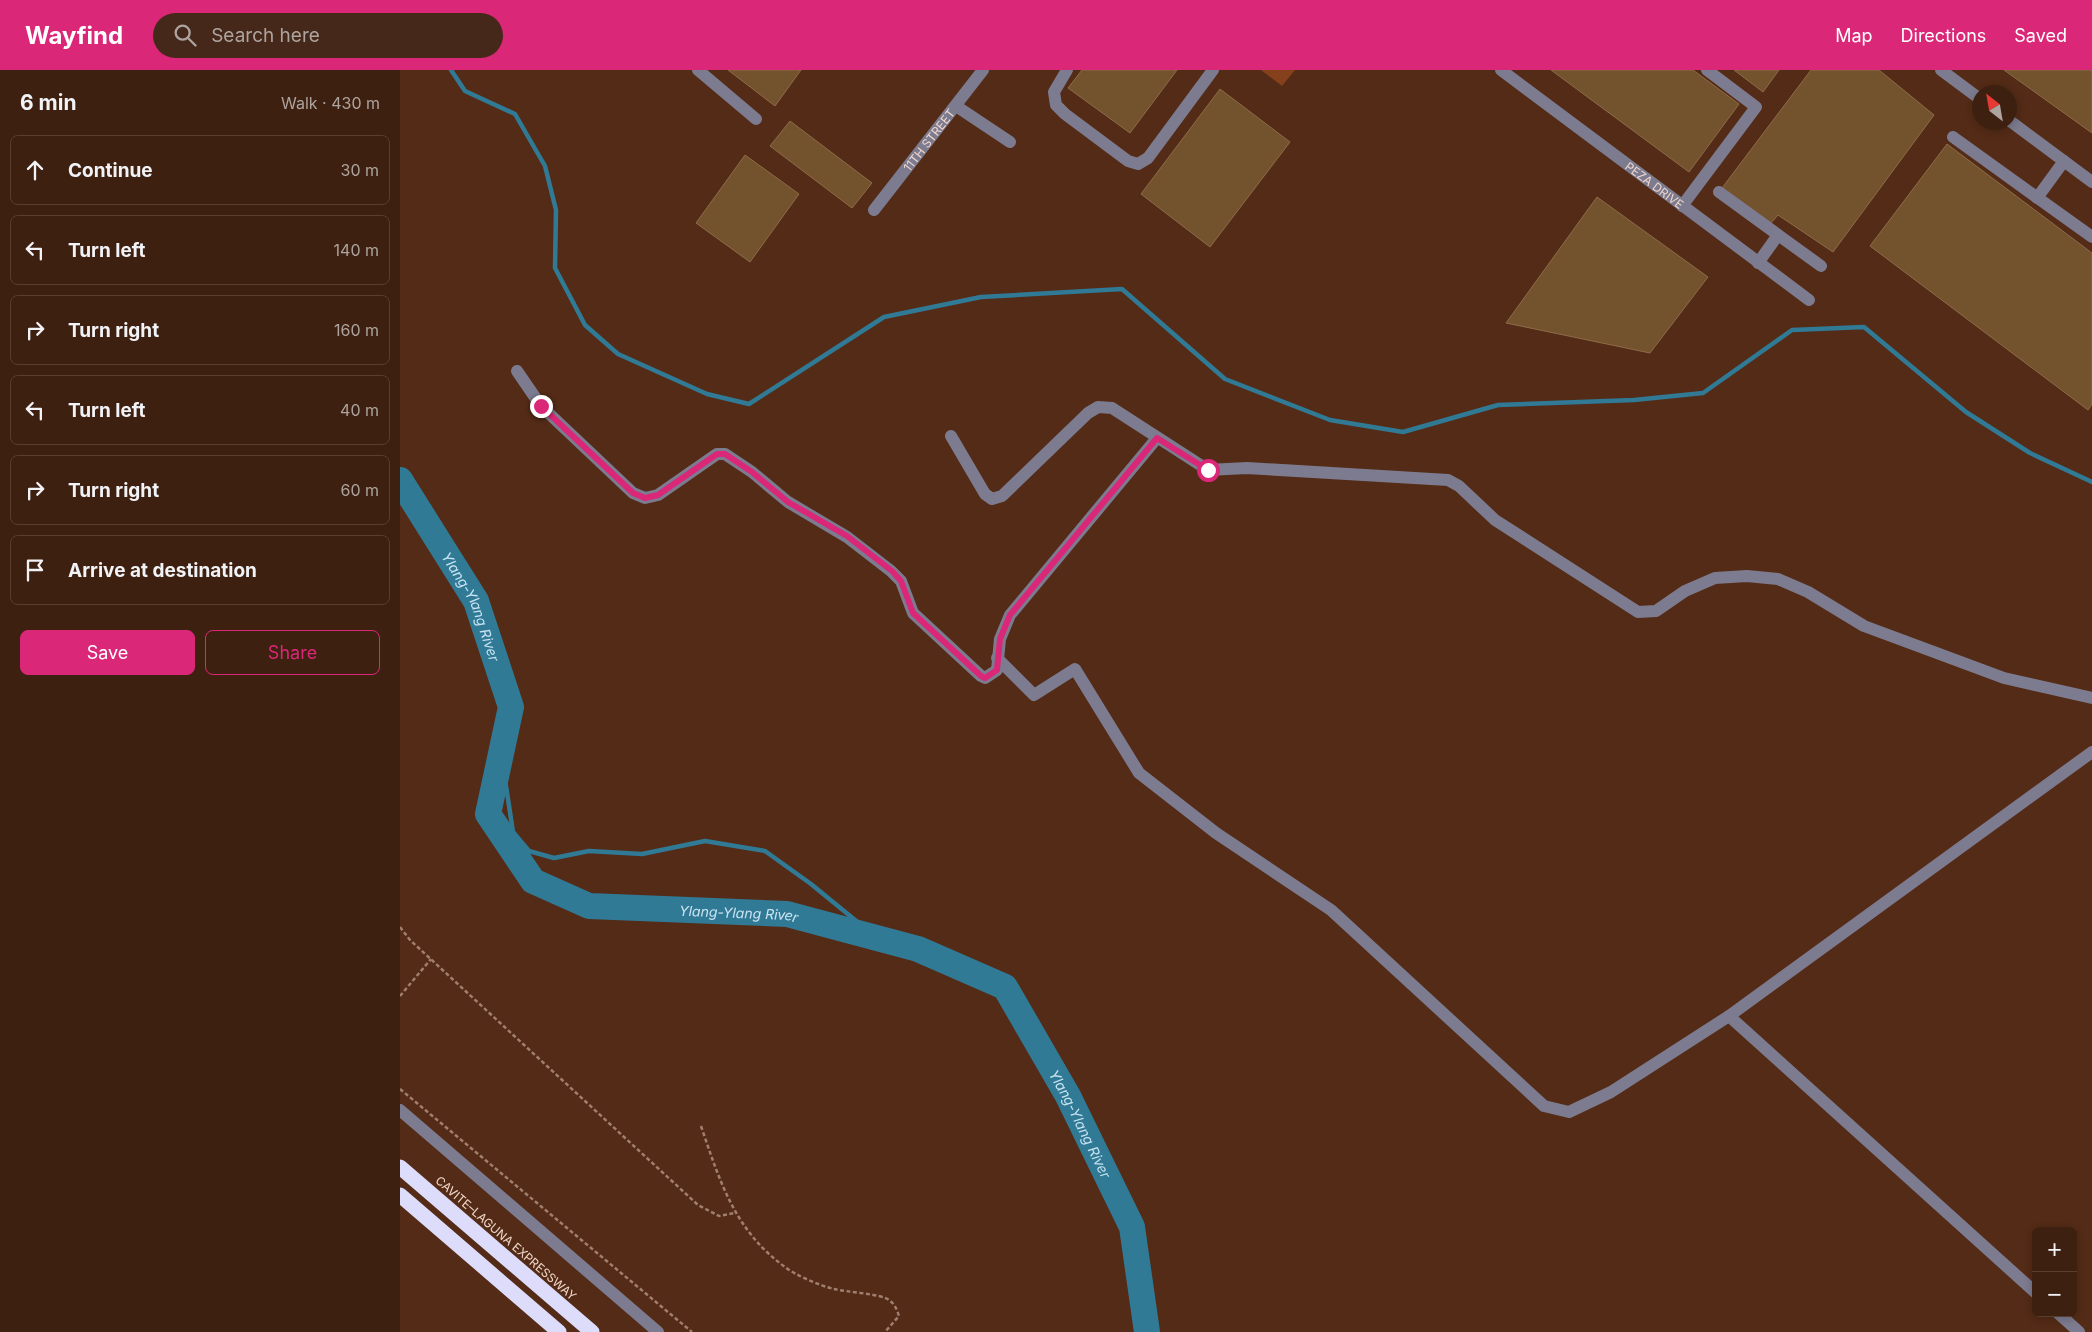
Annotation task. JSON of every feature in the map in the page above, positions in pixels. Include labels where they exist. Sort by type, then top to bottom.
[{"type":"highway","name":"CAVITE–LAGUNA EXPRESSWAY","points":[[400,1167],[592,1332]]},
{"type":"highway","points":[[400,1195],[558,1332]]},
{"type":"street","points":[[698,70],[756,119]]},
{"type":"street","name":"11TH STREET","points":[[874,210],[983,70]]},
{"type":"street","points":[[1067,70],[1054,92],[1056,106],[1128,161],[1138,164],[1148,158],[1213,70]]},
{"type":"street","name":"PEZA DRIVE","points":[[1501,70],[1809,300]]},
{"type":"street","points":[[1682,206],[1756,107],[1707,70]]},
{"type":"street","points":[[1941,70],[1972,93]]},
{"type":"street","points":[[956,106],[1010,142]]},
{"type":"street","points":[[2017,126],[2092,182]]},
{"type":"street","points":[[1953,137],[2092,237]]},
{"type":"street","points":[[2038,198],[2064,161]]},
{"type":"street","points":[[1719,192],[1821,266]]},
{"type":"street","points":[[1758,262],[1778,235]]},
{"type":"street","points":[[517,371],[541,406],[633,493],[645,498],[658,495],[717,454],[725,454],[752,472],[788,502],[847,536],[892,571],[901,581],[913,613],[985,678],[997,670],[1000,639],[1010,615],[1157,438]]},
{"type":"street","points":[[951,436],[985,494],[992,500],[1002,496],[1088,413],[1098,408],[1112,408],[1208,470],[1248,468],[1448,480],[1459,486],[1495,520],[1638,612],[1656,611],[1685,591],[1715,578],[1747,576],[1778,579],[1808,592],[1864,626],[2004,678],[2092,698]]},
{"type":"street","points":[[997,658],[1034,695],[1075,669],[1139,773],[1216,832],[1331,910],[1544,1106],[1570,1112],[1611,1092],[1729,1016],[2092,752]]},
{"type":"street","points":[[1729,1016],[2032,1289]]},
{"type":"street","points":[[400,1110],[658,1332]]},
{"type":"street","points":[[2062,1317],[2079,1332]]},
{"type":"path","points":[[400,928],[410,940],[698,1205],[719,1216],[734,1213]]},
{"type":"path","points":[[400,996],[431,959]]},
{"type":"path","points":[[400,1088],[692,1332]]},
{"type":"path","points":[[701,1126],[714,1165],[734,1213],[754,1239],[786,1268],[832,1289],[888,1299],[896,1306],[899,1316],[885,1332]]},
{"type":"shaded area","points":[[1261,70],[1295,70],[1282,86]]},
{"type":"building","points":[[728,70],[801,70],[775,106]]},
{"type":"building","points":[[1082,70],[1177,70],[1130,133],[1068,88]]},
{"type":"building","points":[[1551,70],[1693,70],[1739,104],[1689,172]]},
{"type":"building","points":[[1734,70],[1779,70],[1763,92]]},
{"type":"building","points":[[1811,70],[1879,70],[1934,115],[1833,252],[1778,215],[1771,223],[1722,188]]},
{"type":"building","points":[[2004,70],[2092,70],[2092,133]]},
{"type":"building","points":[[1220,89],[1290,142],[1210,247],[1141,194]]},
{"type":"building","points":[[790,121],[872,183],[852,208],[770,146]]},
{"type":"building","points":[[1947,144],[2092,253],[2092,404],[2088,410],[1870,246]]},
{"type":"building","points":[[745,155],[799,194],[750,262],[696,223]]},
{"type":"building","points":[[1597,197],[1708,277],[1650,353],[1506,323]]},
{"type":"waterway","points":[[451,70],[465,91],[515,114],[545,166],[556,210],[555,268],[585,325],[618,354],[707,394],[749,404],[884,317],[981,297],[1122,289],[1225,379],[1330,420],[1403,432],[1498,405],[1634,400],[1703,393],[1792,330],[1864,327],[1966,412],[2030,453],[2092,482]]},
{"type":"waterway","name":"Ylang-Ylang River","points":[[400,480],[476,601],[511,707],[488,814],[533,881],[589,906],[787,914],[918,949],[1005,987],[1068,1096],[1132,1227],[1147,1332]]},
{"type":"waterway","points":[[501,753],[513,832],[529,851],[554,858],[589,851],[642,854],[705,841],[765,851],[811,884],[877,938]]},
{"type":"route","points":[[541,406],[633,493],[645,498],[658,495],[717,454],[725,454],[752,472],[788,502],[847,536],[892,571],[901,581],[913,613],[985,678],[997,670],[1000,639],[1010,615],[1157,438],[1208,470]]}]
